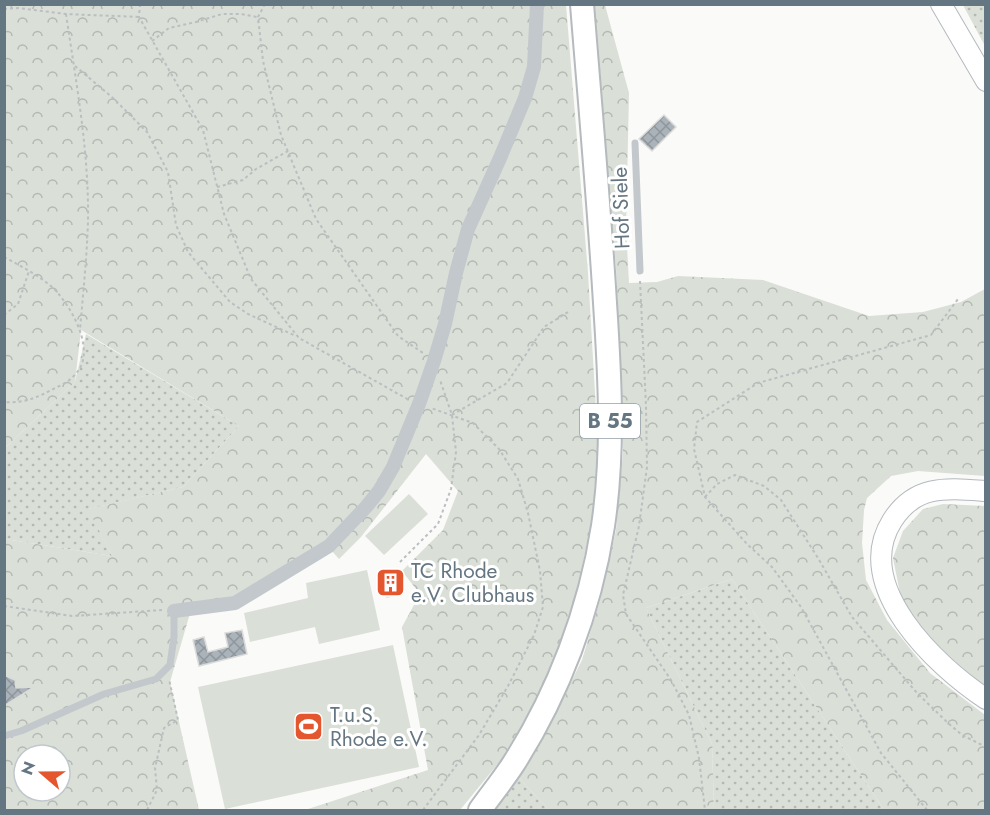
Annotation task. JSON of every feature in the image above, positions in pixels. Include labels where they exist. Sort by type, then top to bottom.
[{"type":"main road","name":"B 55","points":[[480,810],[518,755],[541,714],[568,655],[587,597],[603,527],[611,433],[607,336],[582,4]]},
{"type":"street","points":[[174,611],[235,603],[329,546],[379,491],[393,467],[434,361],[446,324],[468,229],[525,98],[534,67],[537,4]]},
{"type":"street","points":[[941,4],[986,81]]},
{"type":"street","points":[[986,491],[941,489],[916,497],[894,518],[885,535],[880,552],[884,584],[913,632],[962,684],[986,699]]},
{"type":"lane","name":"Hof Siele","points":[[635,143],[640,271]]},
{"type":"lane","points":[[4,736],[21,731],[104,694],[156,679],[170,665],[173,652],[174,611]]},
{"type":"path","points":[[140,4],[139,17],[203,130],[224,214],[251,279],[299,338]]},
{"type":"path","points":[[265,4],[258,17],[263,61],[281,135],[316,219],[398,336],[434,361],[452,415],[456,453],[451,489],[438,525],[400,562]]},
{"type":"path","points":[[4,9],[18,8],[66,14],[139,17]]},
{"type":"path","points":[[4,402],[15,403],[36,399],[69,381],[81,366],[83,359],[80,330],[88,220],[86,167],[75,66],[66,14]]},
{"type":"path","points":[[152,41],[169,28],[222,14],[258,17]]},
{"type":"path","points":[[75,66],[113,98],[147,132],[168,172],[176,225],[188,252],[230,302],[248,314],[299,338],[396,394],[473,423],[499,449],[518,479],[538,560],[543,608],[508,686],[479,735],[423,810]]},
{"type":"path","points":[[217,187],[243,180],[256,169],[288,152]]},
{"type":"path","points":[[4,257],[53,288],[71,312],[80,330]]},
{"type":"path","points":[[4,315],[18,304],[29,271]]},
{"type":"path","points":[[640,271],[647,467],[639,526],[623,595],[626,614],[671,680],[689,715],[699,758],[705,810]]},
{"type":"path","points":[[927,810],[881,753],[801,607],[772,567],[747,544],[705,497],[694,449],[696,422],[758,383],[931,335],[958,299]]},
{"type":"path","points":[[452,415],[507,383],[544,327],[568,312]]},
{"type":"path","points":[[705,497],[717,484],[735,475],[764,486],[781,500],[818,558],[852,618],[917,693],[948,723],[962,735],[986,747]]},
{"type":"path","points":[[4,606],[72,616],[174,611]]},
{"type":"path","points":[[147,810],[157,789],[155,768],[164,728],[178,720],[167,669]]},
{"type":"green space","points":[[5,5],[566,5],[588,273],[598,445],[592,521],[577,590],[562,640],[535,703],[501,760],[460,810],[305,810],[428,770],[402,627],[420,594],[402,571],[443,530],[458,491],[426,454],[361,537],[339,559],[324,542],[233,598],[193,603],[170,682],[199,810],[5,810],[5,539],[112,556],[88,509],[183,487],[239,426],[81,330],[75,382],[5,448]]},
{"type":"green space","points":[[591,5],[605,5],[629,93],[626,229],[629,283],[657,282],[678,276],[763,280],[869,316],[923,312],[961,302],[985,289],[985,476],[918,471],[891,476],[867,498],[862,543],[866,580],[887,620],[930,673],[985,715],[985,810],[884,810],[732,579],[646,608],[712,744],[714,810],[549,810],[518,777],[551,722],[582,660],[600,600],[616,530],[623,452],[616,268]]},
{"type":"green space","points":[[963,5],[985,5],[985,46]]},
{"type":"green space","points":[[86,334],[239,426],[183,487],[89,509],[112,556],[5,539],[5,448],[75,382]]},
{"type":"green space","points":[[409,494],[428,514],[384,555],[365,536]]},
{"type":"green space","points":[[943,504],[985,506],[985,688],[926,635],[901,598],[893,558],[903,531],[923,509]]},
{"type":"green space","points":[[367,570],[380,630],[319,644],[315,627],[250,642],[244,613],[308,598],[306,583]]},
{"type":"green space","points":[[732,579],[884,810],[714,810],[712,744],[646,608]]},
{"type":"green space","name":"T.u.S. Rhode e.V.","points":[[393,645],[419,767],[225,809],[198,687]]},
{"type":"green space","points":[[518,777],[549,810],[490,810]]},
{"type":"building","points":[[664,115],[676,127],[652,151],[639,139]]},
{"type":"building","name":"TC Rhode e.V. Clubhaus","points":[[395,573],[400,594],[387,597],[380,577]]},
{"type":"building","points":[[242,630],[247,654],[199,666],[193,640],[204,637],[208,652],[228,647],[225,633]]},
{"type":"building","points":[[4,675],[15,680],[16,688],[34,687],[4,706]]},
{"type":"place","name":"TC Rhode e.V. Clubhaus","points":[[390,583]]},
{"type":"place","name":"T.u.S. Rhode e.V.","points":[[309,727]]}]
